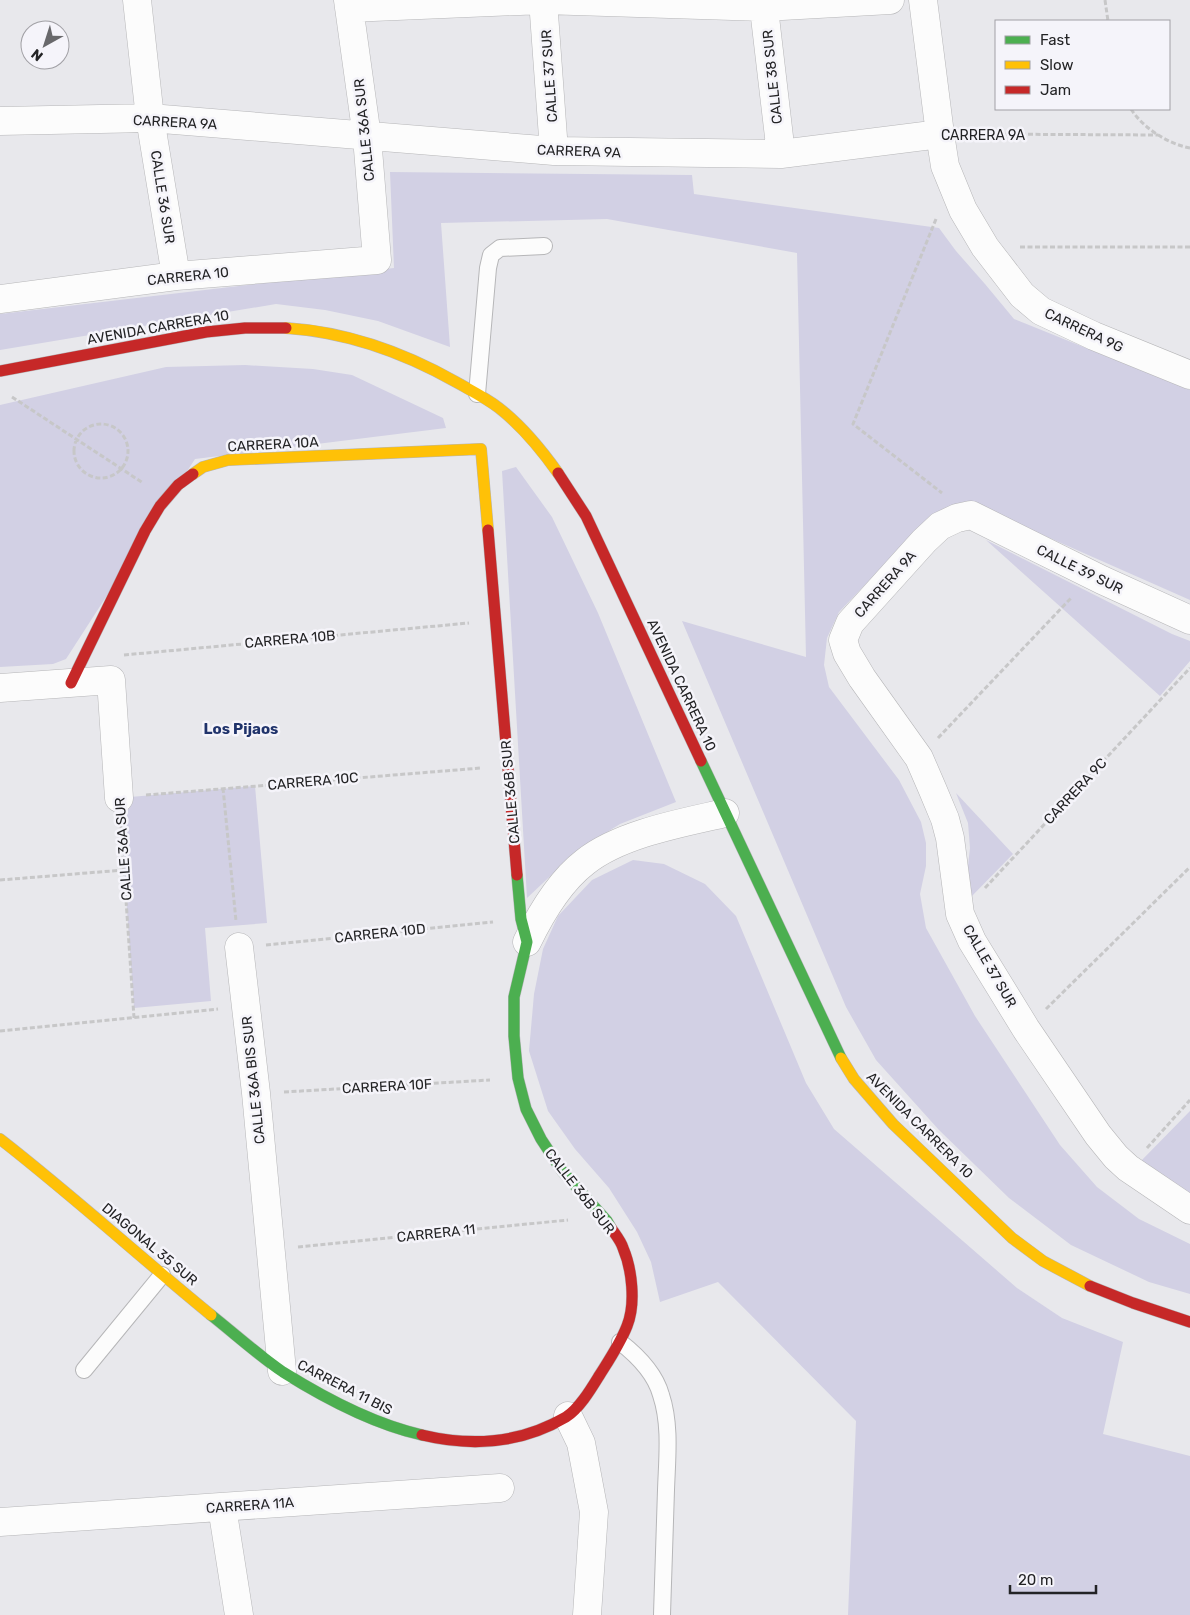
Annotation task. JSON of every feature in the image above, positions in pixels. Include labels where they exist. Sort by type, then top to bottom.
[{"type":"street","name":"CALLE 36 SUR","points":[[137,0],[150,118],[176,276]]},
{"type":"street","points":[[349,4],[543,0],[763,4],[890,0]]},
{"type":"street","name":"CALLE 37 SUR","points":[[543,0],[554,152]]},
{"type":"street","name":"CARRERA 9G","points":[[923,0],[952,210],[985,247],[1022,295],[1041,311],[1094,336],[1190,375]]},
{"type":"street","name":"CALLE 36A SUR","points":[[349,4],[367,137],[377,260]]},
{"type":"street","name":"CALLE 38 SUR","points":[[763,4],[780,154]]},
{"type":"street","name":"CARRERA 9A","points":[[0,121],[150,118],[554,152],[780,154],[940,134]]},
{"type":"street","name":"CARRERA 10","points":[[0,299],[176,276],[377,260]]},
{"type":"street","name":"AVENIDA CARRERA 10","points":[[0,371],[202,332],[245,328],[292,328],[348,337],[401,354],[444,375],[498,408],[524,431],[570,489],[586,516],[830,1037],[853,1078],[872,1102],[1016,1240],[1042,1260],[1105,1293],[1155,1312],[1190,1322]]},
{"type":"street","name":"CARRERA 10A","points":[[71,683],[145,531],[166,499],[178,485],[204,467],[228,460],[481,449]]},
{"type":"street","name":"CALLE 36B SUR","points":[[481,449],[524,930],[514,997],[514,1036],[518,1078],[526,1109],[541,1140],[562,1171],[607,1221],[622,1247],[630,1274],[632,1300],[628,1324],[620,1342],[587,1395],[568,1416]]},
{"type":"street","name":"CARRERA 9A","points":[[862,678],[847,653],[843,640],[850,623],[934,531],[940,526],[970,514]]},
{"type":"street","name":"CALLE 39 SUR","points":[[970,514],[1092,575],[1190,620]]},
{"type":"street","name":"CALLE 37 SUR","points":[[862,678],[919,758],[945,819],[950,838],[960,914],[972,941],[1026,1029],[1098,1135],[1116,1157],[1128,1168],[1190,1210]]},
{"type":"street","name":"CALLE 36A SUR","points":[[71,683],[111,680],[119,798]]},
{"type":"street","points":[[0,688],[71,683]]},
{"type":"street","points":[[524,930],[562,884],[585,862],[613,845],[651,831],[725,813]]},
{"type":"street","name":"CALLE 36A BIS SUR","points":[[239,947],[256,1093],[282,1371]]},
{"type":"street","name":"DIAGONAL 35 SUR","points":[[0,1139],[35,1166],[162,1275],[282,1371]]},
{"type":"street","name":"CARRERA 11 BIS","points":[[282,1371],[316,1392],[377,1421],[400,1430],[439,1439],[476,1442],[509,1440],[533,1433],[568,1416]]},
{"type":"street","points":[[568,1416],[581,1442],[594,1512],[587,1615]]},
{"type":"street","name":"CARRERA 11A","points":[[0,1522],[500,1488]]},
{"type":"street","points":[[222,1507],[239,1615]]},
{"type":"lane","points":[[477,394],[488,268],[491,255],[500,248],[544,246]]},
{"type":"lane","points":[[84,1370],[162,1275]]},
{"type":"lane","points":[[620,1342],[643,1362],[655,1380],[662,1396],[668,1432],[662,1615]]},
{"type":"path","points":[[1105,0],[1108,20]]},
{"type":"path","points":[[1132,110],[1158,135],[1180,146],[1190,148]]},
{"type":"path","name":"CARRERA 9A","points":[[940,134],[1158,135]]},
{"type":"path","points":[[952,210],[853,424],[970,514]]},
{"type":"path","points":[[985,247],[1190,247]]},
{"type":"path","points":[[12,397],[166,499]]},
{"type":"path","points":[[98,424],[116,428],[126,442],[127,460],[117,474],[109,478],[100,479],[92,477],[84,473],[77,465],[73,448],[76,439],[82,431],[90,426],[98,424]]},
{"type":"path","points":[[919,758],[1092,575]]},
{"type":"path","name":"CARRERA 10B","points":[[83,658],[497,620]]},
{"type":"path","name":"CARRERA 9C","points":[[960,914],[1190,668]]},
{"type":"path","name":"CARRERA 10C","points":[[119,798],[508,766]]},
{"type":"path","points":[[223,788],[239,947]]},
{"type":"path","name":"CALLE 36A SUR","points":[[119,798],[134,1018]]},
{"type":"path","points":[[1026,1029],[1190,867]]},
{"type":"path","points":[[0,880],[124,870]]},
{"type":"path","name":"CARRERA 10D","points":[[239,947],[524,930]]},
{"type":"path","points":[[0,1031],[245,1007]]},
{"type":"path","name":"CARRERA 10F","points":[[256,1093],[518,1078]]},
{"type":"path","points":[[1128,1168],[1190,1100]]},
{"type":"path","name":"CARRERA 11","points":[[270,1250],[602,1217]]},
{"type":"shaded area","points":[[390,172],[692,175],[694,194],[939,228],[956,251],[1014,319],[1190,390],[1190,600],[1018,524],[928,519],[839,612],[827,638],[824,665],[829,687],[899,780],[921,822],[926,843],[926,866],[920,894],[926,928],[975,1016],[1060,1145],[1097,1187],[1139,1219],[1190,1244],[1190,1294],[1149,1282],[1071,1245],[1009,1198],[939,1130],[876,1060],[846,1007],[682,621],[806,657],[797,253],[607,219],[441,223],[450,347],[378,321],[325,310],[276,304],[0,350],[0,314],[394,268]]},
{"type":"shaded area","points":[[245,365],[313,369],[352,375],[443,418],[446,428],[195,459],[66,659],[53,664],[0,667],[0,405],[166,367]]},
{"type":"shaded area","points":[[516,467],[552,517],[598,613],[676,802],[620,824],[577,851],[527,898],[502,471]]},
{"type":"shaded area","points":[[986,540],[1172,634],[1190,641],[1190,661],[1160,696]]},
{"type":"shaded area","points":[[255,786],[267,923],[205,928],[211,1001],[134,1008],[119,798]]},
{"type":"shaded area","points":[[956,793],[1013,854],[970,898],[968,823]]},
{"type":"shaded area","points":[[633,860],[664,864],[705,884],[736,916],[806,1083],[834,1129],[1017,1288],[1062,1318],[1123,1342],[1103,1434],[1190,1456],[1190,1615],[848,1615],[856,1421],[718,1282],[660,1302],[651,1262],[637,1232],[609,1188],[575,1149],[548,1111],[529,1051],[534,994],[543,949],[558,916],[592,880]]},
{"type":"shaded area","points":[[1190,1111],[1190,1195],[1140,1162]]},
{"type":"traffic: fast","points":[[701,761],[841,1058]]},
{"type":"traffic: fast","points":[[517,875],[521,919],[527,942],[514,997],[514,1036],[518,1078],[526,1109],[541,1139],[562,1171],[607,1221],[611,1228]]},
{"type":"traffic: fast","points":[[211,1315],[283,1372],[316,1392],[350,1410],[422,1435]]},
{"type":"traffic: slow","points":[[286,328],[331,334],[374,345],[436,371],[494,404],[516,422],[558,473]]},
{"type":"traffic: slow","points":[[193,474],[203,467],[228,460],[481,449],[488,530]]},
{"type":"traffic: slow","points":[[841,1058],[854,1079],[893,1124],[1012,1238],[1043,1261],[1090,1286]]},
{"type":"traffic: slow","points":[[0,1139],[211,1315]]},
{"type":"traffic: jam","points":[[0,371],[206,332],[245,328],[286,328]]},
{"type":"traffic: jam","points":[[558,473],[586,516],[701,761]]},
{"type":"traffic: jam","points":[[71,683],[145,531],[160,506],[178,485],[193,474]]},
{"type":"traffic: jam","points":[[488,530],[517,875]]},
{"type":"traffic: jam","points":[[422,1435],[459,1441],[496,1440],[514,1437],[549,1426],[576,1409],[614,1352],[630,1317],[632,1287],[629,1266],[622,1245],[611,1228]]},
{"type":"traffic: jam","points":[[1090,1286],[1190,1322]]},
{"type":"district","name":"Los Pijaos","points":[[241,729]]}]
